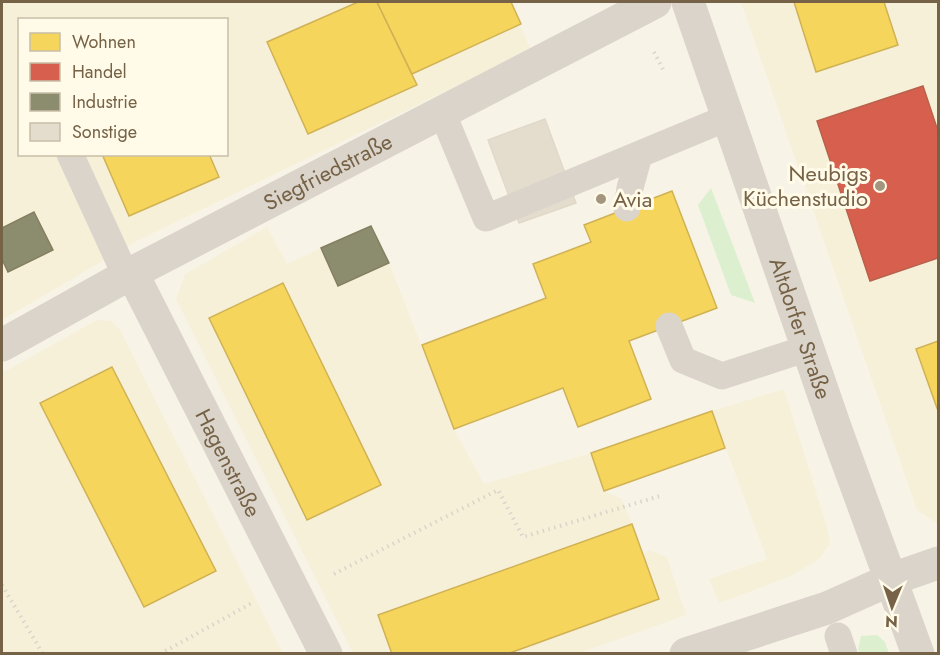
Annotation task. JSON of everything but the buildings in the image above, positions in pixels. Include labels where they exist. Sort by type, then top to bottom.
[{"type":"street","name":"Siegfriedstraße","points":[[2,345],[129,275],[655,2]]},
{"type":"street","name":"Altdorfer Straße","points":[[688,2],[836,430],[918,654]]},
{"type":"street","name":"Hagenstraße","points":[[129,275],[326,654]]},
{"type":"street","points":[[686,654],[827,608],[892,579],[939,564]]},
{"type":"lane","points":[[442,112],[486,218],[729,117]]},
{"type":"lane","points":[[627,208],[639,155]]},
{"type":"lane","points":[[71,156],[129,275]]},
{"type":"lane","points":[[669,326],[683,360],[722,376],[808,348]]},
{"type":"path","points":[[160,654],[498,490],[523,537],[660,496]]},
{"type":"path","points":[[2,585],[43,654]]},
{"type":"shaded area","points":[[2,2],[509,2],[531,50],[137,241],[2,320]]},
{"type":"shaded area","points":[[741,2],[938,2],[938,522],[936,523],[917,510]]},
{"type":"shaded area","points":[[267,227],[287,264],[321,248],[338,286],[389,263],[454,429],[484,484],[591,453],[604,491],[622,499],[643,554],[649,550],[667,557],[686,615],[580,653],[353,653],[176,299],[185,274]]},
{"type":"shaded area","points":[[97,320],[111,321],[120,330],[283,653],[2,653],[2,373]]},
{"type":"shaded area","points":[[784,389],[827,527],[830,544],[818,560],[791,576],[719,603],[709,579],[767,559],[712,411]]},
{"type":"green space","points":[[711,188],[755,303],[731,295],[698,205]]},
{"type":"green space","points":[[877,635],[885,642],[889,653],[860,653],[858,650],[861,636]]},
{"type":"place","name":"Neubigs Küchenstudio","points":[[880,186]]},
{"type":"place","name":"Avia","points":[[601,199]]}]
